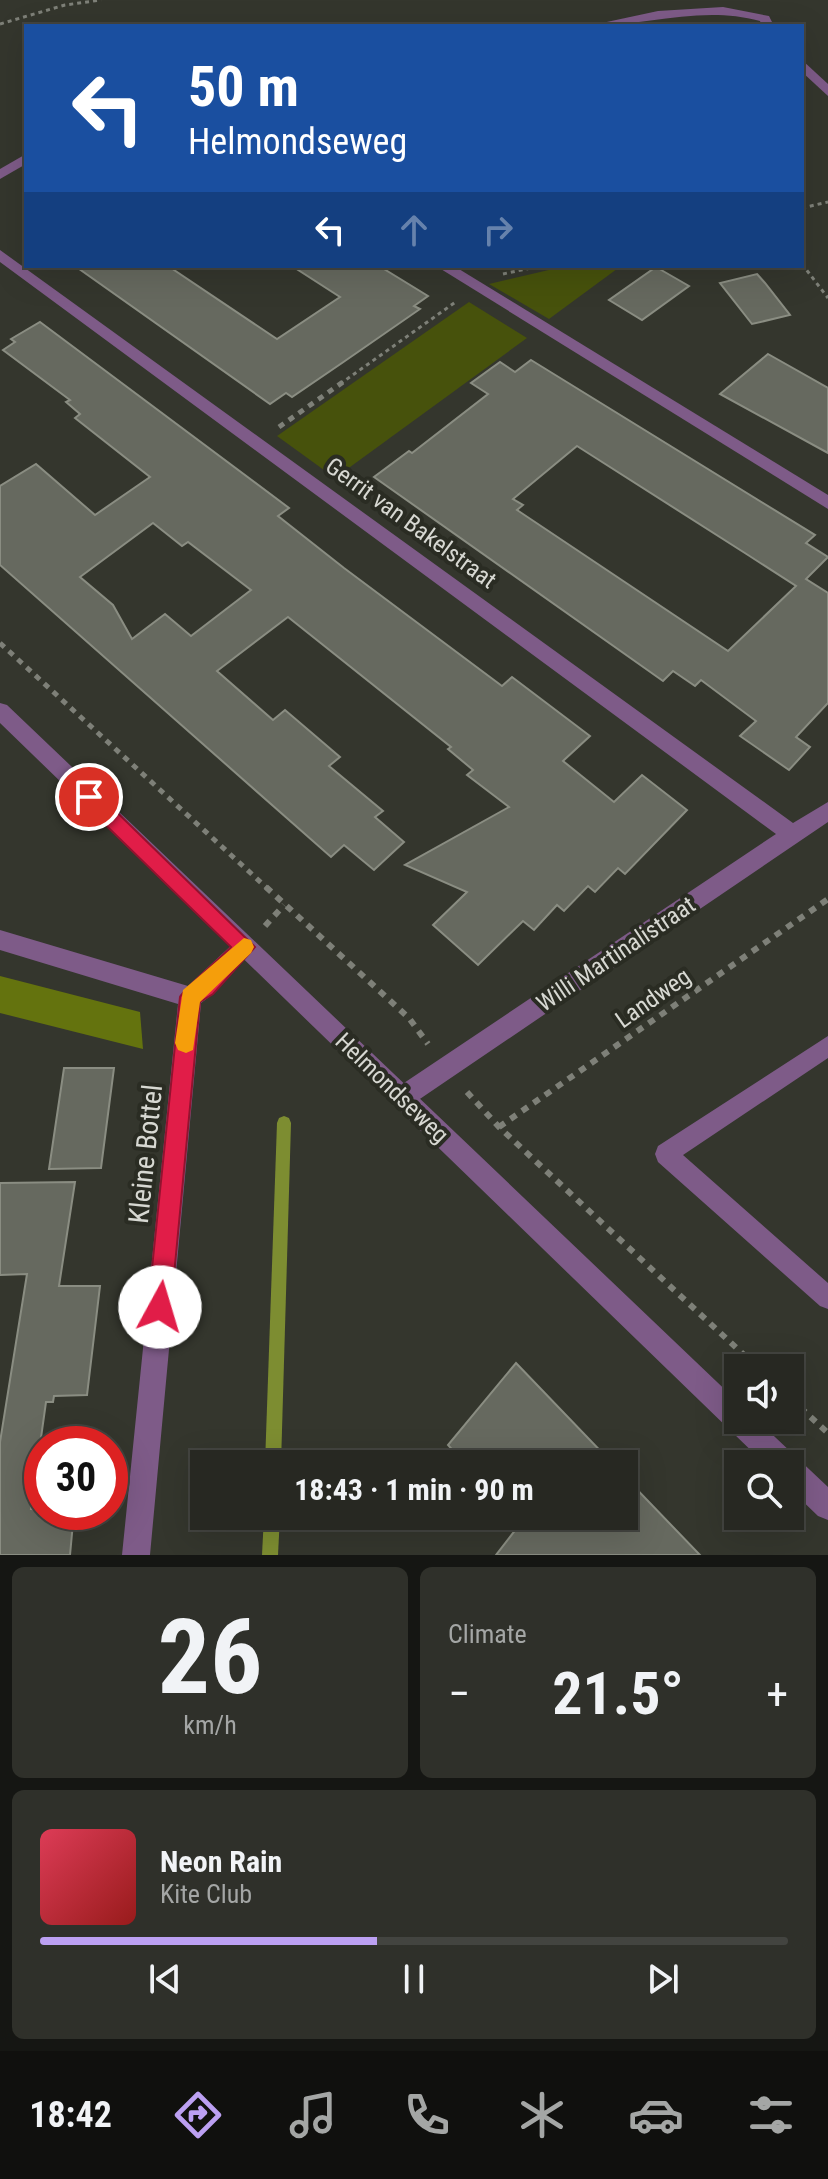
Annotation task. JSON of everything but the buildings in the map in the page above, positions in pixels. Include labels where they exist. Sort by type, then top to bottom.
[{"type":"street","points":[[604,24],[707,7],[743,10],[765,19],[767,24]]},
{"type":"street","points":[[804,66],[828,92]]},
{"type":"street","points":[[0,175],[24,159]]},
{"type":"street","name":"Gerrit van Bakelstraat","points":[[0,255],[792,834]]},
{"type":"street","points":[[446,268],[828,503]]},
{"type":"street","name":"Helmondseweg","points":[[0,711],[769,1450]]},
{"type":"street","name":"Willi Martinalistraat","points":[[403,1097],[828,811]]},
{"type":"street","points":[[0,940],[190,997],[205,987],[245,947]]},
{"type":"street","name":"Kleine Bottel","points":[[136,1555],[190,997]]},
{"type":"street","points":[[804,1483],[828,1506]]},
{"type":"lane","points":[[828,1046],[666,1154],[828,1298]]},
{"type":"path","points":[[0,24],[65,5],[101,0]]},
{"type":"path","points":[[804,208],[828,202]]},
{"type":"path","points":[[804,267],[828,298]]},
{"type":"path","points":[[259,442],[477,286],[493,276],[531,268]]},
{"type":"path","name":"Helmondseweg","points":[[0,643],[409,1018],[447,1069],[499,1127],[743,1354]]},
{"type":"path","name":"Landweg","points":[[499,1127],[828,899]]},
{"type":"path","points":[[804,1411],[828,1433]]},
{"type":"green space","points":[[557,268],[618,268],[549,319],[489,284]]},
{"type":"green space","points":[[469,302],[527,338],[335,478],[277,436]]},
{"type":"green space","points":[[0,976],[140,1012],[143,1049],[0,1013]]},
{"type":"waterway","points":[[273,1450],[284,1123]]},
{"type":"waterway","points":[[270,1555],[271,1530]]},
{"type":"slow traffic","points":[[186,1043],[190,997],[205,987],[244,947]]},
{"type":"route","points":[[89,797],[245,947],[205,987],[190,997],[160,1307]]}]
